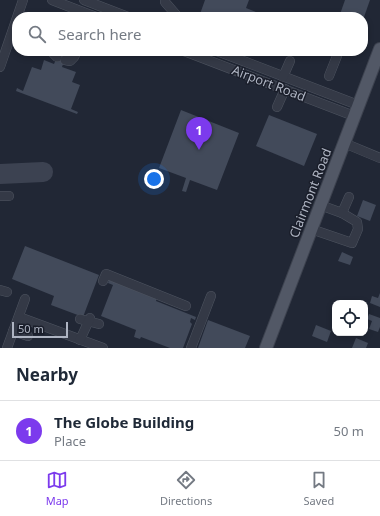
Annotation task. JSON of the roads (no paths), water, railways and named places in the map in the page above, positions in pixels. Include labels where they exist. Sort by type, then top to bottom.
[{"type":"main road","name":"Clairmont Road","points":[[266,348],[380,49]]},
{"type":"street","points":[[19,12],[23,0]]},
{"type":"street","points":[[52,0],[74,12]]},
{"type":"street","points":[[84,0],[115,12]]},
{"type":"street","points":[[165,2],[172,12]]},
{"type":"street","points":[[0,67],[12,32]]},
{"type":"street","points":[[57,56],[70,61],[74,56]]},
{"type":"street","name":"Airport Road","points":[[197,56],[285,89],[356,111]]},
{"type":"street","name":"Airport Road","points":[[230,56],[284,76],[356,111]]},
{"type":"street","points":[[329,76],[337,56]]},
{"type":"street","points":[[284,76],[290,61]]},
{"type":"street","points":[[277,107],[285,89]]},
{"type":"street","points":[[344,144],[380,158]]},
{"type":"street","points":[[342,212],[349,197]]},
{"type":"street","points":[[311,229],[352,243],[358,229],[357,222],[342,212],[320,205]]},
{"type":"street","points":[[103,282],[106,274],[186,306]]},
{"type":"street","points":[[192,348],[211,296]]},
{"type":"street","points":[[7,348],[25,300]]},
{"type":"street","points":[[19,317],[100,348]]},
{"type":"street","points":[[80,340],[86,320],[98,324]]},
{"type":"street","points":[[13,331],[28,336]]},
{"type":"place","name":"The Globe Building","points":[[199,150]]}]
